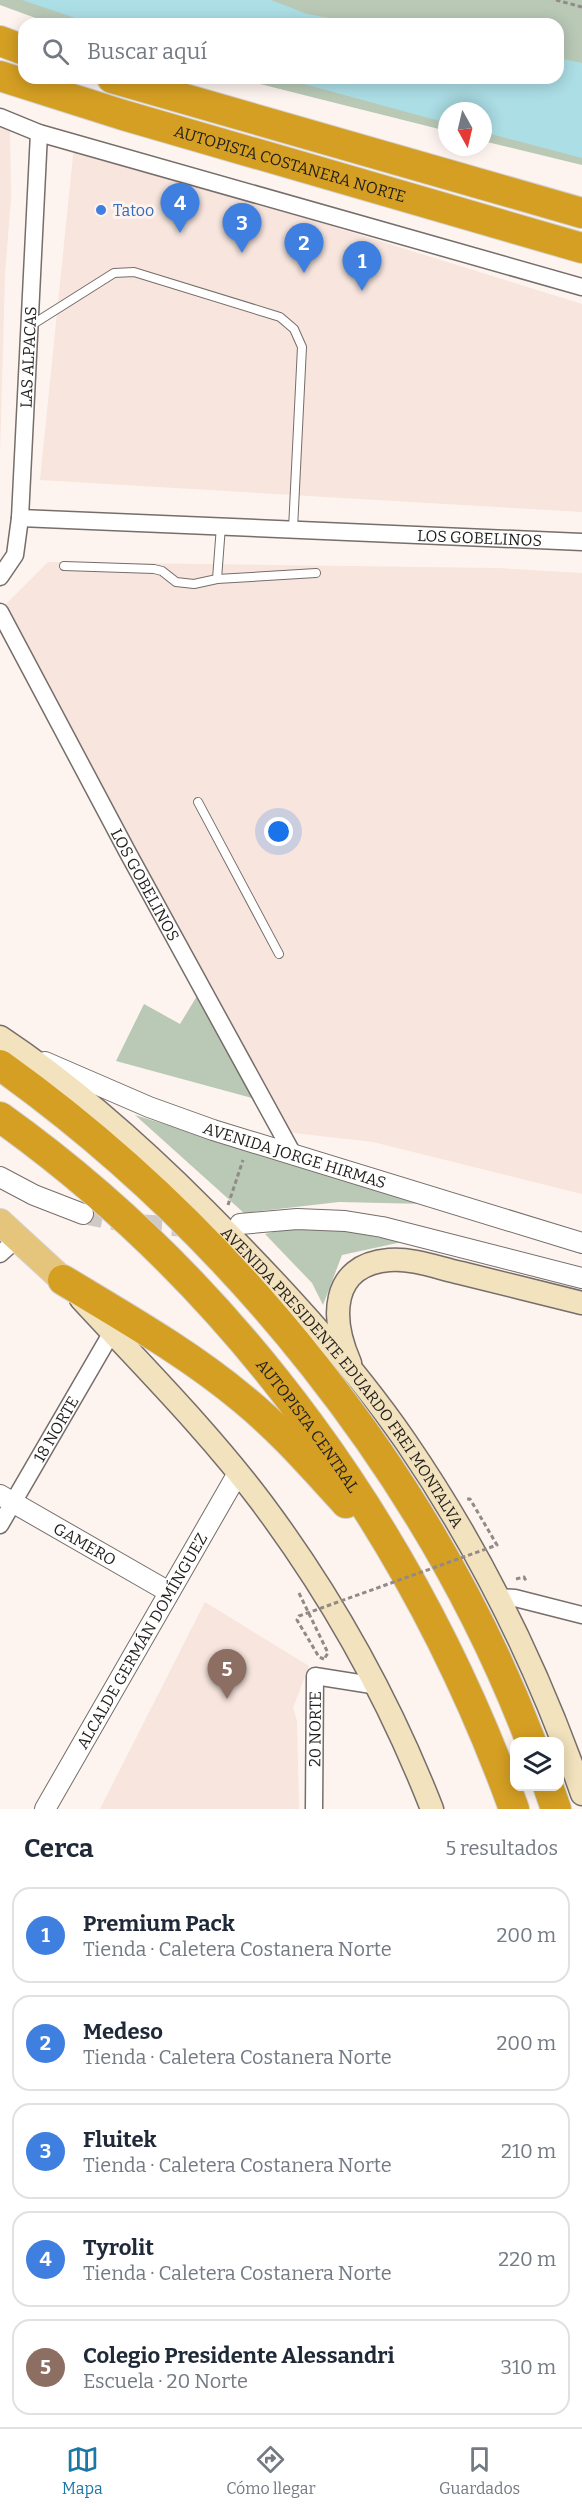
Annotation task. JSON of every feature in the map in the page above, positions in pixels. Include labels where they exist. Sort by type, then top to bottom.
[{"type":"highway","points":[[0,41],[18,48]]},
{"type":"highway","name":"AUTOPISTA COSTANERA NORTE","points":[[0,76],[18,82]]},
{"type":"highway","name":"AUTOPISTA COSTANERA NORTE","points":[[25,84],[123,115],[582,248]]},
{"type":"highway","name":"AUTOPISTA COSTANERA NORTE","points":[[133,84],[582,213]]},
{"type":"highway","points":[[5,1050],[65,1113],[148,1184],[224,1261],[301,1351],[373,1447],[434,1543],[486,1640],[529,1737]]},
{"type":"highway","name":"AUTOPISTA CENTRAL","points":[[0,1117],[93,1191],[208,1302],[311,1427],[349,1479],[398,1557],[466,1689],[514,1809]]},
{"type":"highway","points":[[63,1280],[167,1345],[243,1398],[287,1439],[398,1557]]},
{"type":"highway","points":[[550,1791],[556,1809]]},
{"type":"main road","name":"AVENIDA PRESIDENTE EDUARDO FREI MONTALVA","points":[[5,1050],[136,1145],[231,1225],[355,1375],[430,1478],[498,1597],[544,1695],[582,1794]]},
{"type":"main road","points":[[6,1238],[63,1280],[112,1332],[238,1473],[286,1537],[331,1604],[378,1686],[432,1809]]},
{"type":"main road","points":[[355,1375],[340,1334],[338,1299],[350,1277],[373,1263],[390,1260],[413,1262],[582,1302]]},
{"type":"street","points":[[0,117],[39,133],[582,287]]},
{"type":"street","name":"LAS ALPACAS","points":[[0,577],[15,555],[20,518],[39,133]]},
{"type":"street","name":"LOS GOBELINOS","points":[[20,518],[582,542]]},
{"type":"street","name":"LOS GOBELINOS","points":[[0,612],[128,853],[294,1156]]},
{"type":"street","name":"AVENIDA JORGE HIRMAS","points":[[5,1050],[149,1107],[249,1141],[582,1244]]},
{"type":"street","points":[[0,1177],[34,1196],[83,1215]]},
{"type":"street","points":[[231,1225],[297,1219],[345,1221],[382,1227],[582,1278]]},
{"type":"street","name":"18 NORTE","points":[[0,1525],[7,1499],[112,1332]]},
{"type":"street","name":"ALCALDE GERMÁN DOMÍNGUEZ","points":[[45,1809],[238,1473]]},
{"type":"street","name":"GAMERO","points":[[7,1499],[169,1592]]},
{"type":"street","points":[[498,1597],[515,1598],[582,1615]]},
{"type":"street","name":"20 NORTE","points":[[314,1809],[315,1676],[378,1686]]},
{"type":"lane","points":[[30,326],[114,273],[134,272],[280,317],[294,329],[302,347],[293,529]]},
{"type":"lane","points":[[217,579],[221,526]]},
{"type":"lane","points":[[64,566],[154,569],[162,571],[176,582],[194,584],[217,579],[315,573]]},
{"type":"lane","points":[[198,802],[279,954]]},
{"type":"path","points":[[556,0],[582,7]]},
{"type":"path","points":[[231,1225],[249,1141]]},
{"type":"path","points":[[297,1593],[302,1604],[308,1614],[313,1623],[328,1653],[324,1659],[319,1657],[297,1620],[298,1616],[301,1615],[311,1611],[344,1599],[497,1545],[470,1499],[466,1499]]},
{"type":"shaded area","points":[[0,126],[10,129],[11,198],[5,274],[0,454]]},
{"type":"shaded area","points":[[74,146],[582,304],[582,512],[40,480]]},
{"type":"shaded area","points":[[48,562],[497,568],[582,573],[582,1194],[373,1142],[285,1132],[4,606]]},
{"type":"shaded area","points":[[205,1602],[309,1666],[293,1708],[297,1721],[299,1809],[100,1809]]},
{"type":"green space","points":[[0,0],[582,0],[582,165],[492,143],[492,102],[438,102],[438,129],[260,84],[564,84],[564,18],[36,18],[0,5]]},
{"type":"green space","points":[[197,996],[252,1098],[116,1061],[144,1004],[180,1024]]},
{"type":"green space","points":[[135,1115],[426,1204],[339,1202],[244,1213]]},
{"type":"green space","points":[[336,1229],[402,1242],[342,1255],[323,1305],[312,1283],[265,1234],[281,1230]]},
{"type":"water","points":[[22,0],[271,0],[307,14],[329,18],[75,18]]},
{"type":"water","points":[[564,59],[582,63],[582,158],[492,134],[492,102],[438,102],[438,121],[304,84],[564,84]]},
{"type":"tunnel","points":[[83,1214],[134,1224],[193,1227]]},
{"type":"place","name":"Tatoo","points":[[101,210]]},
{"type":"place","name":"Tyrolit","points":[[180,233]]},
{"type":"place","name":"Fluitek","points":[[242,253]]},
{"type":"place","name":"Medeso","points":[[304,273]]},
{"type":"place","name":"Premium Pack","points":[[362,291]]},
{"type":"place","name":"Colegio Presidente Alessandri","points":[[227,1699]]}]
